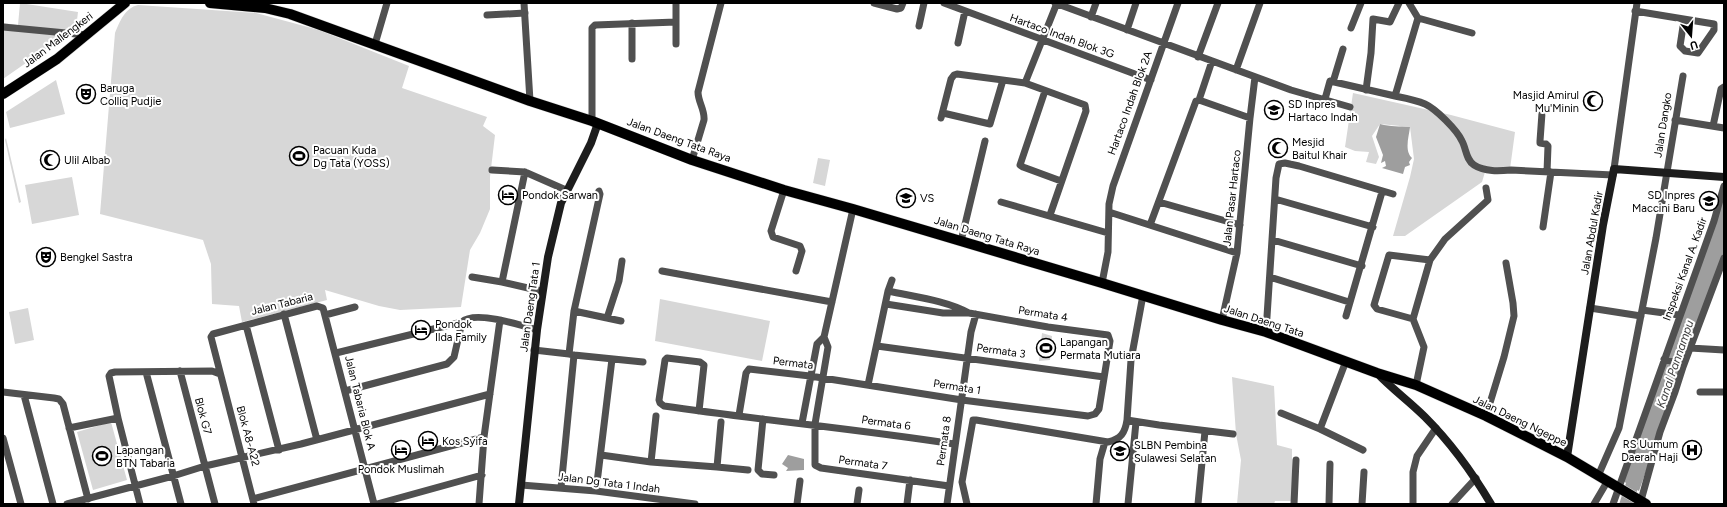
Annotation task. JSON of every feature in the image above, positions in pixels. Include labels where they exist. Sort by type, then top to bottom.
[{"type":"main road","name":"Jalan Mallengkeri","points":[[3,94],[56,59],[126,3]]},
{"type":"main road","name":"Jalan Daeng Tata Raya","points":[[210,3],[265,6],[375,44],[530,101],[595,122],[692,160],[784,190],[1143,295]]},
{"type":"main road","name":"Jalan Daeng Tata 1","points":[[519,504],[541,292],[555,225],[566,190],[591,143],[595,122]]},
{"type":"main road","name":"Jalan Dangko","points":[[1613,172],[1667,173],[1724,177]]},
{"type":"main road","name":"Jalan Abdul Kadir","points":[[1567,458],[1603,225],[1613,172]]},
{"type":"main road","name":"Jalan Daeng Tata","points":[[1143,295],[1266,332],[1377,374]]},
{"type":"main road","name":"Jalan Daeng Ngeppe","points":[[1377,374],[1416,386],[1486,416],[1567,458],[1641,502]]},
{"type":"main road","points":[[1377,374],[1436,428],[1449,442],[1476,478],[1492,504]]},
{"type":"street","points":[[375,44],[388,3]]},
{"type":"street","points":[[524,3],[530,101]]},
{"type":"street","points":[[676,3],[676,44]]},
{"type":"street","points":[[692,160],[705,114],[698,92],[721,3]]},
{"type":"street","points":[[874,3],[897,10],[901,8],[903,3]]},
{"type":"street","points":[[918,26],[924,3]]},
{"type":"street","name":"Hartaco Indah Blok 3G","points":[[944,3],[1151,80]]},
{"type":"street","points":[[1025,83],[1056,3],[1198,57],[1291,90],[1350,107]]},
{"type":"street","points":[[1091,17],[1096,3]]},
{"type":"street","points":[[1127,30],[1136,3]]},
{"type":"street","name":"Hartaco Indah Blok 2A","points":[[1102,282],[1107,260],[1109,212],[1113,186],[1178,3]]},
{"type":"street","points":[[1198,57],[1218,3]]},
{"type":"street","points":[[1236,70],[1260,3]]},
{"type":"street","points":[[1351,28],[1360,3]]},
{"type":"street","points":[[1366,90],[1373,19],[1390,22],[1399,3]]},
{"type":"street","points":[[1409,3],[1418,18],[1472,33]]},
{"type":"street","name":"Jalan Abdul Kadir","points":[[1613,172],[1637,3]]},
{"type":"street","points":[[958,43],[966,11]]},
{"type":"street","points":[[1635,11],[1709,23],[1715,26],[1706,44],[1698,53],[1685,51],[1681,48],[1680,42],[1684,20]]},
{"type":"street","points":[[488,15],[525,13]]},
{"type":"street","points":[[1395,96],[1418,18]]},
{"type":"street","points":[[595,122],[592,28],[595,25],[676,22]]},
{"type":"street","points":[[632,23],[632,59]]},
{"type":"street","points":[[3,27],[87,35]]},
{"type":"street","points":[[1333,82],[1343,49]]},
{"type":"street","points":[[1150,225],[1195,102],[1199,100],[1212,62]]},
{"type":"street","points":[[1003,80],[990,124],[942,116],[951,79],[957,74],[1003,80],[1025,83],[1086,106],[1050,215]]},
{"type":"street","name":"Jalan Pasar Hartaco","points":[[1222,320],[1237,253],[1250,118],[1257,77]]},
{"type":"street","name":"Jalan Dangko","points":[[1667,173],[1682,79]]},
{"type":"street","points":[[1324,100],[1330,81],[1424,104],[1439,115],[1461,138],[1470,161],[1474,165],[1498,171],[1613,172]]},
{"type":"street","points":[[1713,126],[1720,92],[1724,87]]},
{"type":"street","points":[[1046,91],[1020,165],[1061,181]]},
{"type":"street","points":[[1199,100],[1250,118]]},
{"type":"street","points":[[1543,227],[1549,172],[1548,146],[1540,143],[1540,140],[1542,113],[1547,110]]},
{"type":"street","points":[[1675,120],[1724,128]]},
{"type":"street","points":[[961,241],[985,141]]},
{"type":"street","points":[[1266,332],[1277,169],[1279,164],[1285,163],[1393,194]]},
{"type":"street","points":[[492,170],[525,172],[566,190]]},
{"type":"street","points":[[502,282],[525,172]]},
{"type":"street","points":[[1598,476],[1619,428],[1656,238],[1667,173]]},
{"type":"street","name":"Inspeksi Kanal A. Kadir","points":[[1613,504],[1656,385],[1679,315],[1714,221],[1724,186]]},
{"type":"street","points":[[1416,386],[1424,347],[1413,319],[1430,260],[1445,240],[1488,200],[1486,188]]},
{"type":"street","points":[[784,190],[771,231],[773,237],[778,240],[800,246],[802,251],[796,271]]},
{"type":"street","points":[[561,488],[574,311],[600,194],[599,191]]},
{"type":"street","points":[[1346,316],[1349,302],[1362,266],[1382,192]]},
{"type":"street","points":[[1275,199],[1373,227]]},
{"type":"street","points":[[1001,202],[1108,233]]},
{"type":"street","points":[[1159,202],[1240,225]]},
{"type":"street","points":[[802,423],[817,344],[824,337],[853,209]]},
{"type":"street","points":[[1109,212],[1237,253]]},
{"type":"street","points":[[1273,240],[1362,266]]},
{"type":"street","points":[[1413,319],[1377,308],[1374,305],[1389,255],[1430,260]]},
{"type":"street","points":[[1641,502],[1660,432],[1724,258]]},
{"type":"street","points":[[607,318],[619,281],[622,261]]},
{"type":"street","points":[[1486,416],[1504,357],[1514,316],[1506,263]]},
{"type":"street","points":[[662,271],[832,302]]},
{"type":"street","points":[[472,277],[502,282],[541,292]]},
{"type":"street","points":[[1270,277],[1349,302]]},
{"type":"street","points":[[868,384],[888,291],[892,280]]},
{"type":"street","points":[[888,291],[958,307],[974,314]]},
{"type":"street","points":[[967,504],[962,482],[971,424],[974,420],[1105,442],[1114,440],[1125,432],[1131,360],[1143,295]]},
{"type":"street","points":[[886,304],[943,313],[974,314]]},
{"type":"street","name":"Jalan Tabaria","points":[[220,374],[211,338],[212,335],[317,306],[324,311],[355,306]]},
{"type":"street","points":[[1590,308],[1679,315]]},
{"type":"street","name":"Jalan Tabaria Blok A","points":[[324,311],[364,468],[376,504]]},
{"type":"street","points":[[574,311],[621,321]]},
{"type":"street","points":[[284,314],[317,440]]},
{"type":"street","points":[[962,400],[974,314]]},
{"type":"street","name":"Permata 4","points":[[974,314],[1048,327],[1105,334],[1109,336],[1110,341],[1104,377]]},
{"type":"street","points":[[336,354],[462,322],[466,318],[473,317],[500,320],[537,330]]},
{"type":"street","points":[[479,504],[484,437],[500,320]]},
{"type":"street","points":[[345,390],[447,364],[454,357],[462,322]]},
{"type":"street","points":[[246,325],[279,450]]},
{"type":"street","points":[[822,378],[828,347],[824,337]]},
{"type":"street","points":[[877,346],[967,358]]},
{"type":"street","points":[[1690,348],[1724,350]]},
{"type":"street","points":[[534,350],[643,362]]},
{"type":"street","points":[[698,411],[704,365],[700,362],[667,358],[665,360],[660,403],[664,406],[698,411],[740,415],[763,419],[815,424]]},
{"type":"street","name":"Permata 3","points":[[967,358],[1104,377]]},
{"type":"street","points":[[596,491],[612,359]]},
{"type":"street","points":[[1664,359],[1684,365]]},
{"type":"street","points":[[1320,429],[1346,361]]},
{"type":"street","name":"Permata","points":[[740,415],[747,370],[810,376],[822,378],[815,424]]},
{"type":"street","name":"Blok G7","points":[[180,371],[215,504]]},
{"type":"street","points":[[140,504],[109,376],[111,373],[115,372],[212,371],[220,374]]},
{"type":"street","points":[[146,372],[181,504]]},
{"type":"street","name":"Blok A8-A22","points":[[220,374],[253,501]]},
{"type":"street","name":"Permata 1","points":[[822,378],[868,384],[962,400],[1088,416],[1096,414],[1099,409],[1104,377]]},
{"type":"street","points":[[3,392],[59,400],[62,404],[88,499]]},
{"type":"street","points":[[1700,392],[1724,392]]},
{"type":"street","points":[[69,504],[136,487],[205,466],[279,450],[490,394]]},
{"type":"street","points":[[24,395],[53,504]]},
{"type":"street","name":"Permata 8","points":[[947,504],[954,444],[962,400]]},
{"type":"street","points":[[1282,413],[1320,429],[1363,450]]},
{"type":"street","points":[[650,462],[656,416]]},
{"type":"street","points":[[69,428],[118,418]]},
{"type":"street","points":[[763,419],[758,470],[762,474],[774,475]]},
{"type":"street","points":[[1127,420],[1234,434]]},
{"type":"street","points":[[717,467],[721,422]]},
{"type":"street","points":[[1128,504],[1136,422]]},
{"type":"street","name":"Permata 6","points":[[815,424],[954,444]]},
{"type":"street","name":"Permata 7","points":[[815,424],[814,462],[817,467],[949,486]]},
{"type":"street","points":[[1412,504],[1413,472],[1417,456],[1436,428]]},
{"type":"street","points":[[1198,504],[1205,431]]},
{"type":"street","points":[[253,501],[364,468],[484,437]]},
{"type":"street","points":[[3,438],[4,448],[21,504]]},
{"type":"street","points":[[1096,504],[1100,459],[1105,442]]},
{"type":"street","points":[[601,455],[650,462],[748,470]]},
{"type":"street","points":[[1294,504],[1296,460]]},
{"type":"street","points":[[1329,504],[1330,464]]},
{"type":"street","points":[[1362,504],[1364,472]]},
{"type":"street","points":[[376,504],[482,475]]},
{"type":"street","points":[[1452,504],[1476,478]]},
{"type":"street","points":[[907,504],[910,480]]},
{"type":"street","points":[[797,504],[800,481]]},
{"type":"street","points":[[1594,504],[1608,482]]},
{"type":"street","name":"Jalan Dg Tata 1 Indah","points":[[521,485],[596,491],[695,504]]},
{"type":"street","points":[[857,504],[859,490]]},
{"type":"shaded area","points":[[20,3],[78,12],[76,28],[3,79],[3,23],[18,25]]},
{"type":"shaded area","name":"Pacuan Kuda Dg Tata (YOSS)","points":[[138,5],[256,13],[319,30],[409,66],[402,88],[487,117],[483,126],[495,135],[490,177],[490,209],[480,233],[470,250],[461,307],[400,310],[379,306],[325,290],[327,300],[242,322],[239,306],[212,304],[211,264],[203,240],[100,214],[115,33],[126,12]]},
{"type":"shaded area","points":[[56,80],[65,114],[10,128],[6,112]]},
{"type":"shaded area","points":[[1353,93],[1451,115],[1515,132],[1510,169],[1485,172],[1482,182],[1405,236],[1393,236],[1414,159],[1410,127],[1380,124],[1372,136],[1379,157],[1376,164],[1366,162],[1369,152],[1355,151],[1345,147]]},
{"type":"shaded area","points":[[6,138],[21,202],[19,203],[5,140]]},
{"type":"shaded area","points":[[818,158],[830,160],[825,186],[813,183]]},
{"type":"shaded area","points":[[72,177],[79,215],[32,224],[25,185]]},
{"type":"shaded area","points":[[660,299],[770,321],[762,361],[655,341]]},
{"type":"shaded area","points":[[28,308],[34,340],[15,344],[9,312]]},
{"type":"shaded area","name":"Lapangan Permata Mutiara","points":[[1042,333],[1052,336],[1050,360],[1039,361]]},
{"type":"shaded area","points":[[1232,377],[1274,386],[1277,445],[1292,449],[1292,501],[1275,501],[1274,504],[1237,504],[1241,460],[1236,434]]},
{"type":"shaded area","name":"Lapangan BTN Tabaria","points":[[111,422],[127,480],[93,490],[77,432]]},
{"type":"water","points":[[1380,124],[1410,127],[1408,151],[1412,158],[1409,162],[1410,165],[1405,167],[1403,174],[1382,168],[1386,166],[1385,161],[1381,163],[1383,155],[1376,137]]},
{"type":"water","points":[[1724,197],[1724,252],[1683,364],[1668,358]]},
{"type":"water","points":[[1666,361],[1683,366],[1639,491],[1623,481]]},
{"type":"water","points":[[788,455],[804,459],[804,470],[786,471],[788,468],[782,464]]},
{"type":"waterway","name":"Kanal Pannampu","points":[[1626,504],[1637,470]]},
{"type":"place","name":"Baruga Colliq Pudjie","points":[[86,94]]},
{"type":"place","name":"Masjid Amirul Mu'Minin","points":[[1593,101]]},
{"type":"place","name":"SD Inpres Hartaco Indah","points":[[1274,110]]},
{"type":"place","name":"Mesjid Baitul Khair","points":[[1278,148]]},
{"type":"place","name":"Pacuan Kuda Dg Tata (YOSS)","points":[[299,156]]},
{"type":"place","name":"Ulil Albab","points":[[50,160]]},
{"type":"place","name":"Pondok Sarwan","points":[[508,195]]},
{"type":"place","name":"VS","points":[[906,198]]},
{"type":"place","name":"SD Inpres Maccini Baru","points":[[1709,201]]},
{"type":"place","name":"Bengkel Sastra","points":[[46,257]]},
{"type":"place","name":"Pondok Ilda Family","points":[[421,330]]},
{"type":"place","name":"Lapangan Permata Mutiara","points":[[1046,348]]},
{"type":"place","name":"Kos Syifa","points":[[428,441]]},
{"type":"place","name":"Pondok Muslimah","points":[[401,450]]},
{"type":"place","name":"RS Uumum Daerah Haji","points":[[1692,450]]},
{"type":"place","name":"SLBN Pembina Sulawesi Selatan","points":[[1120,451]]},
{"type":"place","name":"Lapangan BTN Tabaria","points":[[102,456]]}]
